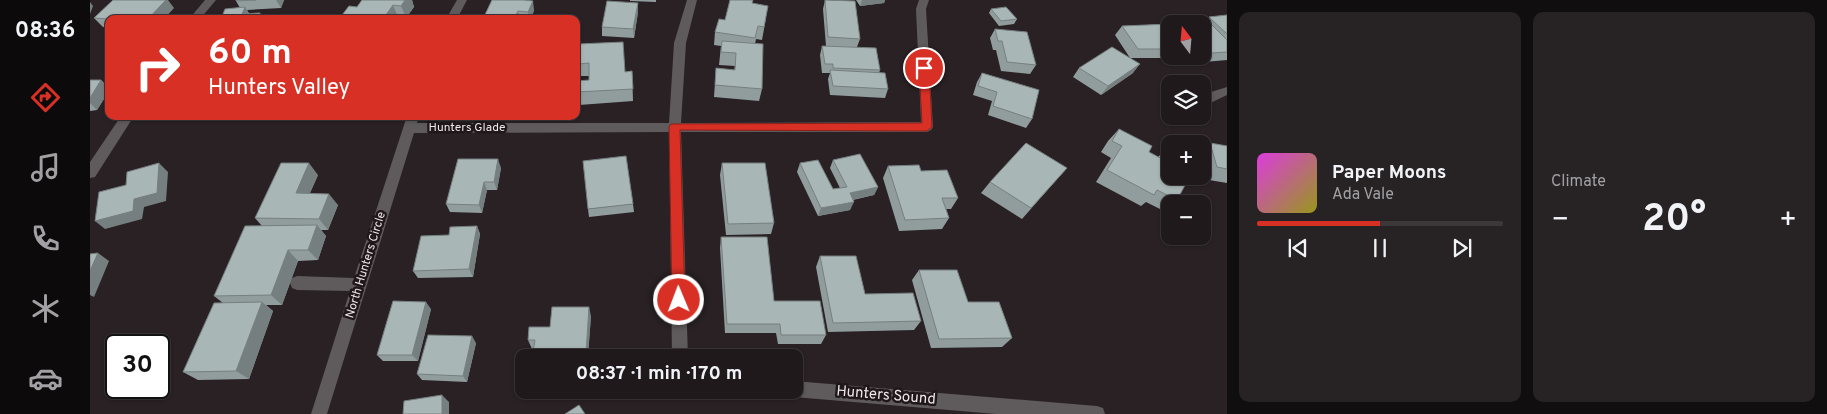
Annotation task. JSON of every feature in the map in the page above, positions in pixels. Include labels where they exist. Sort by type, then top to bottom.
[{"type":"street","points":[[198,15],[211,0]]},
{"type":"street","points":[[453,15],[462,0]]},
{"type":"street","points":[[680,349],[674,127],[680,43],[692,0]]},
{"type":"street","name":"Hunters Glade","points":[[411,122],[674,127],[927,127],[921,9],[924,0]]},
{"type":"street","points":[[1211,98],[1227,91]]},
{"type":"street","points":[[92,166],[125,120]]},
{"type":"street","name":"North Hunters Circle","points":[[319,414],[411,122]]},
{"type":"street","points":[[297,283],[360,285]]},
{"type":"street","name":"Hunters Sound","points":[[803,390],[1097,414]]},
{"type":"building","points":[[113,0],[166,0],[152,15],[105,15],[105,19],[94,18]]},
{"type":"building","points":[[362,0],[405,0],[401,6],[393,5],[386,15],[342,15],[349,6],[357,7]]},
{"type":"building","points":[[492,0],[533,1],[528,12],[518,11],[516,15],[485,15]]},
{"type":"building","points":[[730,0],[753,0],[752,3],[768,6],[764,27],[758,26],[755,38],[715,32],[719,19],[725,20]]},
{"type":"building","points":[[825,0],[855,1],[860,39],[828,37]]},
{"type":"building","points":[[607,1],[638,3],[633,29],[602,27]]},
{"type":"building","points":[[245,7],[242,14],[260,13],[259,15],[223,15],[225,9]]},
{"type":"building","points":[[1006,7],[1017,19],[1001,21],[991,9]]},
{"type":"building","points":[[1227,15],[1227,34],[1211,19],[1211,17]]},
{"type":"building","points":[[1161,24],[1161,49],[1138,49],[1122,26]]},
{"type":"building","points":[[1211,24],[1227,40],[1227,52],[1212,53]]},
{"type":"building","points":[[995,29],[1027,32],[1036,65],[1007,62],[1002,41],[998,41]]},
{"type":"building","points":[[722,41],[763,44],[762,89],[715,85],[716,68],[735,70],[736,53],[721,52]]},
{"type":"building","points":[[623,42],[625,72],[632,71],[633,89],[580,92],[580,81],[589,80],[589,63],[580,64],[580,44]]},
{"type":"building","points":[[822,46],[876,48],[880,70],[833,68],[833,64],[825,64]]},
{"type":"building","points":[[1112,47],[1140,64],[1108,86],[1079,68]]},
{"type":"building","points":[[830,70],[885,73],[888,89],[833,86]]},
{"type":"building","points":[[982,73],[1039,90],[1032,119],[993,106],[997,92],[978,86]]},
{"type":"building","points":[[90,80],[101,80],[90,98]]},
{"type":"building","points":[[1119,129],[1152,146],[1149,152],[1161,158],[1161,185],[1185,185],[1180,195],[1167,195],[1157,190],[1154,195],[1107,170],[1122,146],[1112,141]]},
{"type":"building","points":[[1026,143],[1067,168],[1031,208],[990,182]]},
{"type":"building","points":[[1211,143],[1227,146],[1227,169],[1217,167]]},
{"type":"building","points":[[860,154],[878,187],[850,193],[854,202],[821,208],[800,163],[818,160],[833,189],[847,187],[833,160]]},
{"type":"building","points":[[626,156],[633,204],[588,209],[583,161]]},
{"type":"building","points":[[458,159],[498,159],[494,182],[484,182],[479,205],[446,204]]},
{"type":"building","points":[[159,163],[157,193],[134,199],[133,211],[95,221],[99,192],[126,185],[127,172]]},
{"type":"building","points":[[281,163],[309,163],[296,193],[329,194],[319,219],[255,218]]},
{"type":"building","points":[[722,163],[765,163],[774,223],[728,224]]},
{"type":"building","points":[[919,165],[921,171],[947,170],[958,198],[942,198],[949,218],[905,220],[888,166]]},
{"type":"building","points":[[317,225],[308,250],[288,250],[271,295],[214,296],[245,226]]},
{"type":"building","points":[[477,226],[469,269],[413,271],[421,236],[449,235],[450,227]]},
{"type":"building","points":[[721,237],[767,237],[774,301],[820,301],[826,335],[781,335],[780,324],[727,324]]},
{"type":"building","points":[[98,253],[90,271],[90,254]]},
{"type":"building","points":[[820,256],[856,256],[865,294],[913,293],[921,321],[833,323]]},
{"type":"building","points":[[919,270],[957,270],[968,302],[999,302],[1012,338],[939,339]]},
{"type":"building","points":[[393,301],[426,302],[412,355],[377,355]]},
{"type":"building","points":[[262,302],[236,371],[183,372],[214,303]]},
{"type":"building","points":[[552,307],[589,307],[586,349],[534,349],[535,340],[528,340],[529,327],[550,327]]},
{"type":"building","points":[[428,335],[472,336],[463,376],[417,374]]},
{"type":"building","points":[[442,395],[442,414],[403,414],[404,401]]},
{"type":"building","points":[[579,405],[585,414],[565,414]]},
{"type":"route","points":[[679,300],[674,127],[927,127],[924,68]]}]
